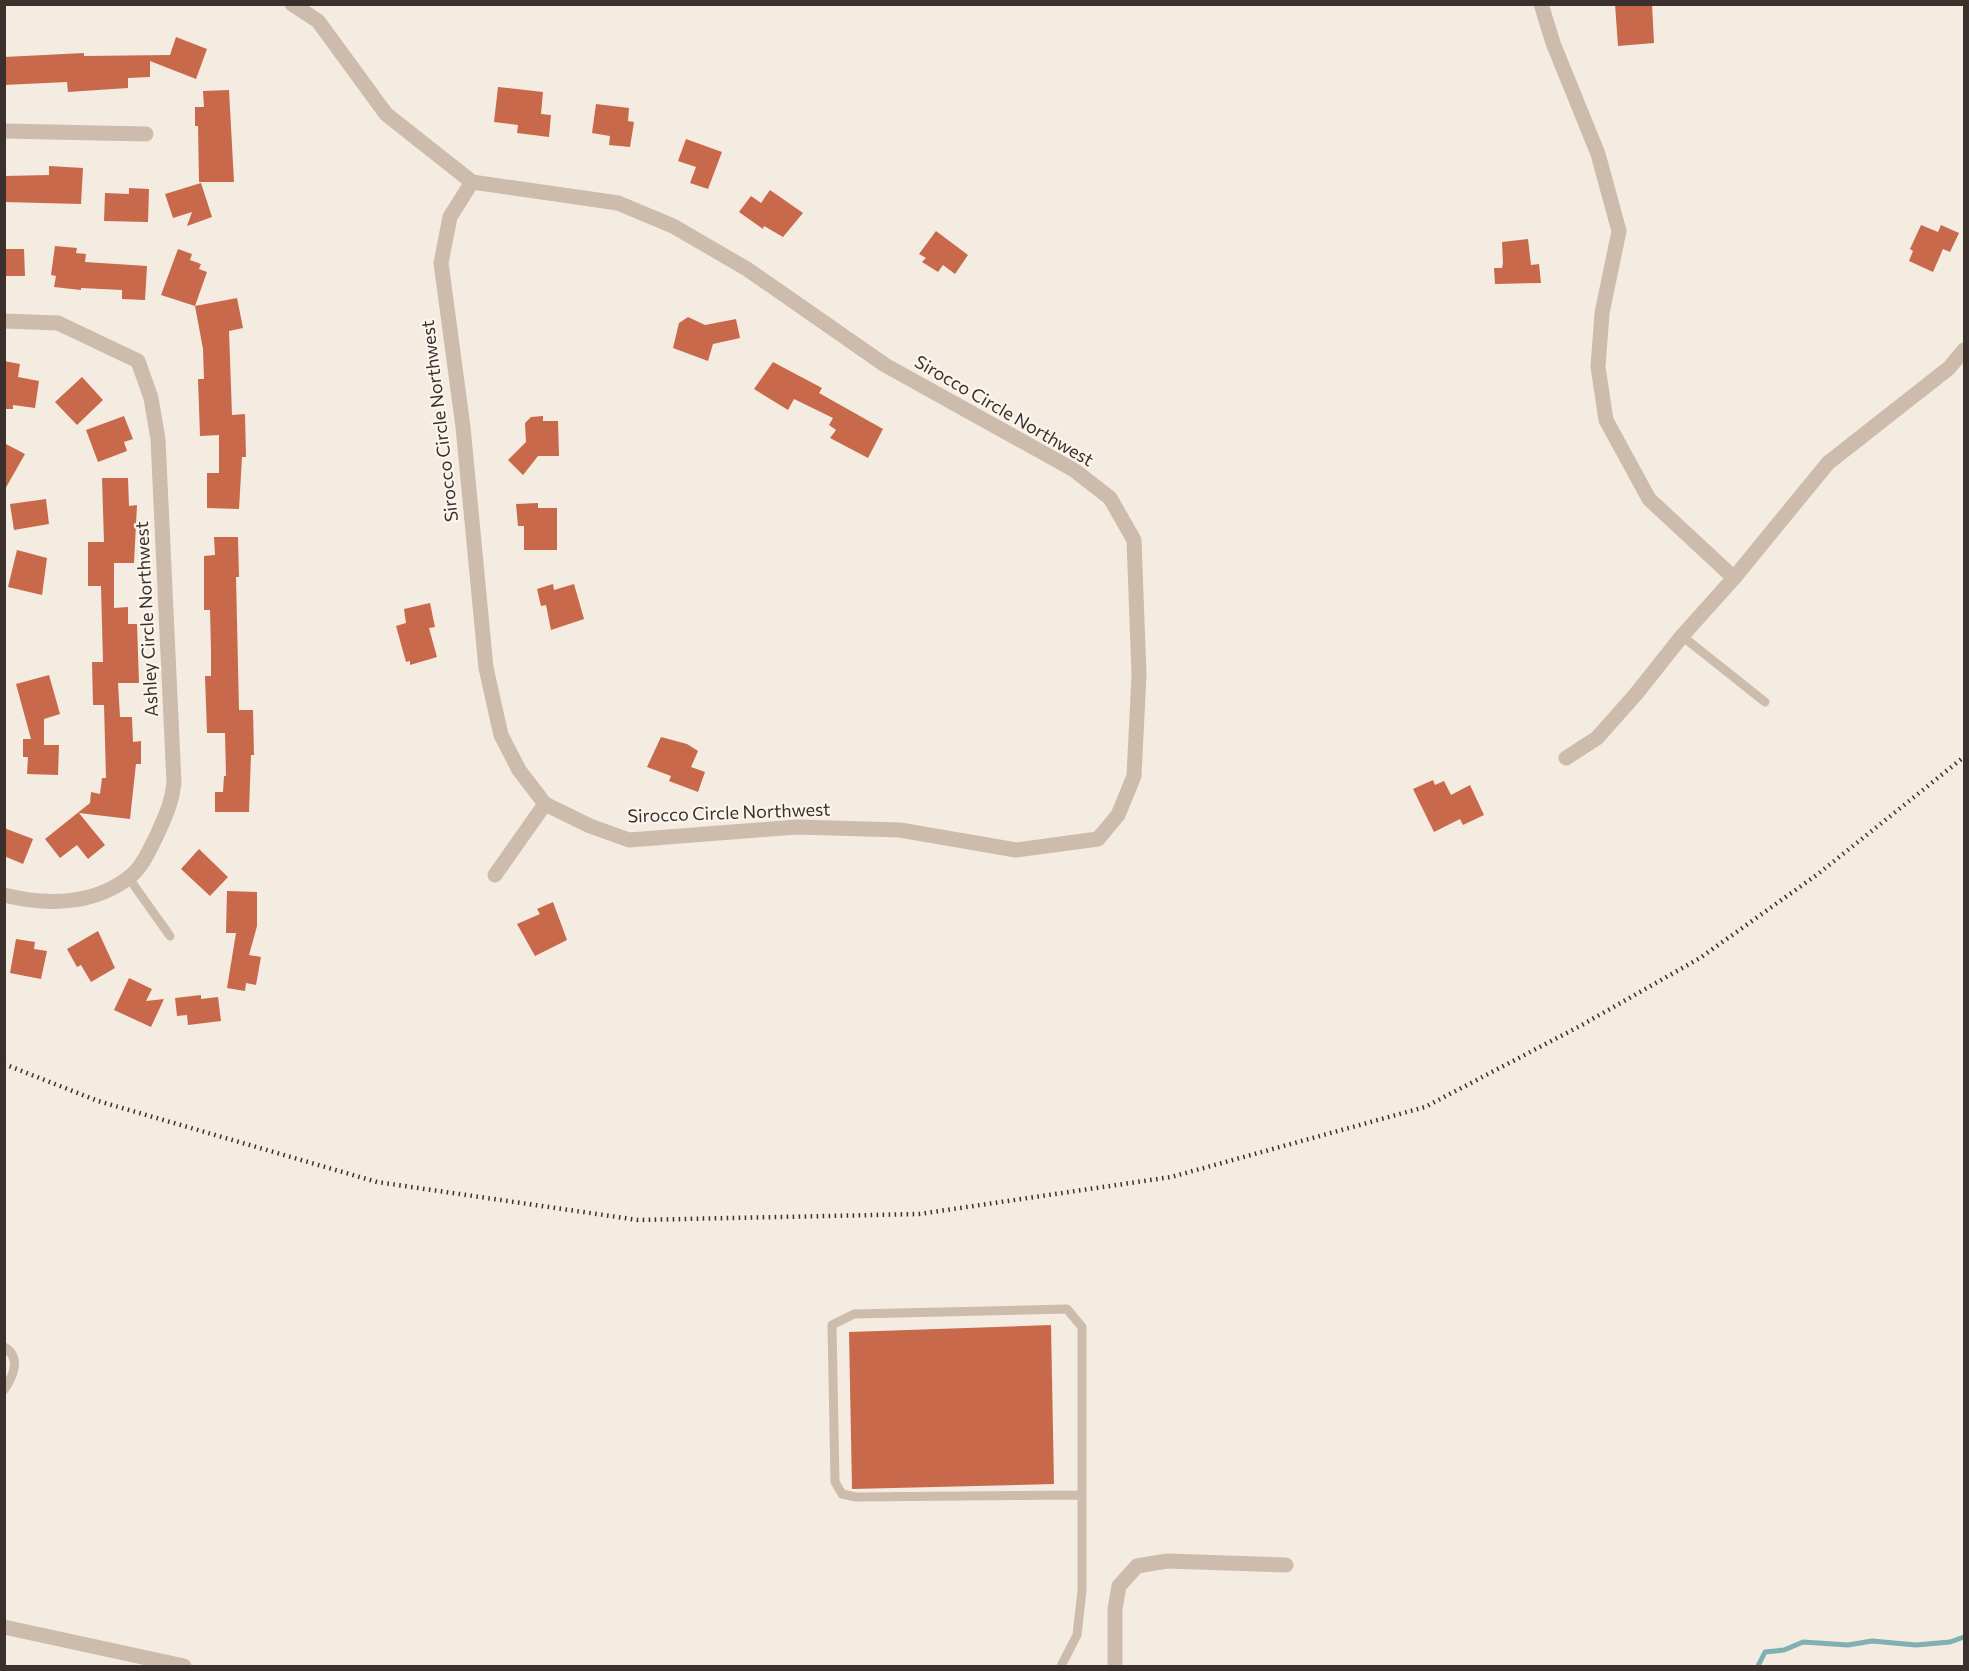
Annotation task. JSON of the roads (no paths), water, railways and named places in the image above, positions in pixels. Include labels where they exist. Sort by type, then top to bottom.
[{"type":"street","points":[[292,4],[318,21],[386,114],[472,182]]},
{"type":"street","points":[[1541,4],[1557,53],[1598,154],[1619,231],[1602,313],[1598,367],[1606,420],[1649,499],[1734,578]]},
{"type":"street","points":[[4,130],[146,134]]},
{"type":"street","name":"Sirocco Circle Northwest","points":[[472,182],[618,203],[673,226],[747,269],[885,365],[1074,470],[1110,498],[1134,540],[1139,675],[1134,776],[1118,814],[1098,839],[1016,850],[900,830],[797,827],[629,840],[590,826],[546,804],[519,770],[501,735],[486,668],[464,427],[441,263],[450,217],[472,182]]},
{"type":"street","name":"Ashley Circle Northwest","points":[[4,321],[58,323],[138,362],[151,398],[158,440],[174,783],[172,803],[148,854],[128,877],[114,887],[88,898],[56,903],[32,902],[4,895]]},
{"type":"street","points":[[1566,758],[1597,738],[1734,578],[1828,463],[1949,368],[1965,350]]},
{"type":"street","points":[[495,874],[546,804]]},
{"type":"street","points":[[1114,1666],[1115,1610],[1119,1586],[1137,1566],[1167,1561],[1286,1565]]},
{"type":"street","points":[[4,1627],[184,1666]]},
{"type":"lane","points":[[1682,636],[1766,702]]},
{"type":"lane","points":[[128,877],[170,936]]},
{"type":"lane","points":[[1061,1666],[1077,1635],[1082,1591],[1082,1495],[1082,1327],[1067,1309],[854,1314],[832,1325],[835,1482],[842,1494],[856,1497],[1082,1495]]},
{"type":"lane","points":[[4,1347],[10,1350],[16,1362],[11,1380],[4,1390]]},
{"type":"waterway","points":[[1758,1666],[1765,1652],[1784,1650],[1803,1642],[1848,1645],[1872,1641],[1916,1645],[1950,1642],[1964,1637]]},
{"type":"railway","points":[[4,1064],[98,1101],[377,1182],[638,1220],[919,1214],[1171,1177],[1425,1107],[1580,1026],[1700,958],[1818,874],[1964,757]]}]
